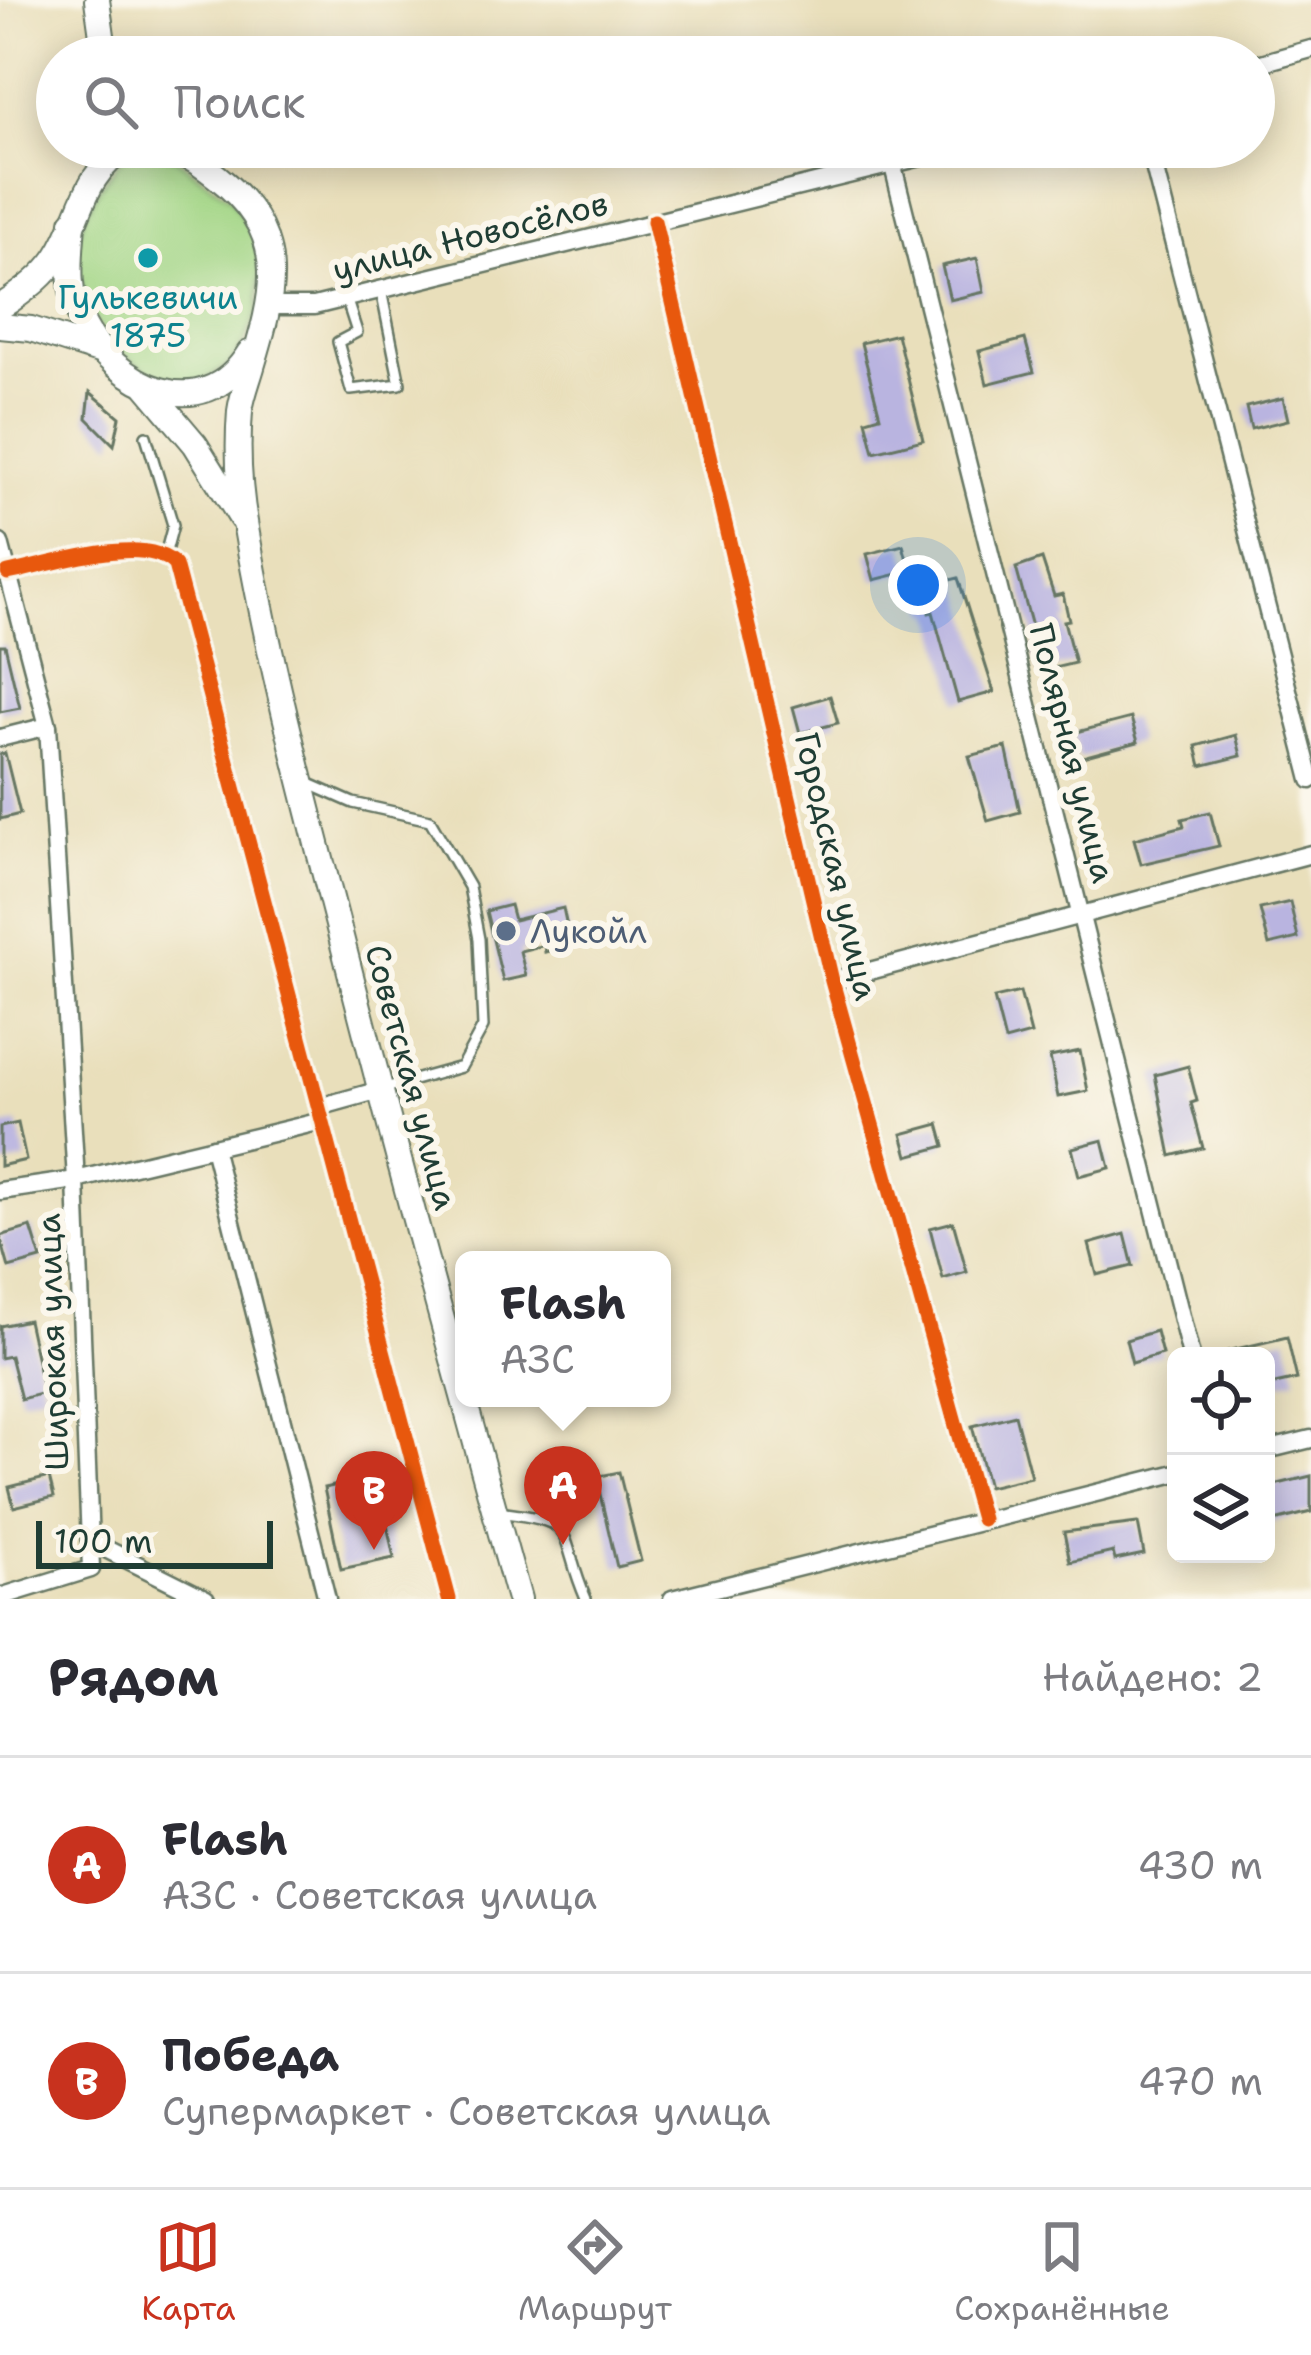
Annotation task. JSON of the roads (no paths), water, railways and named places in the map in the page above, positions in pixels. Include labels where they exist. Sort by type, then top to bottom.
[{"type":"main road","points":[[0,307],[26,290],[56,258],[91,168]]},
{"type":"main road","points":[[84,193],[101,168]]},
{"type":"main road","points":[[208,169],[239,196],[260,225],[272,260],[271,306],[241,406],[245,526]]},
{"type":"main road","points":[[73,222],[69,281],[81,321],[102,352],[144,385],[175,394],[206,392],[236,374],[262,332]]},
{"type":"main road","points":[[0,326],[31,329],[102,352]]},
{"type":"main road","points":[[144,385],[195,445],[245,526]]},
{"type":"main road","name":"Советская улица","points":[[245,526],[301,780],[455,1365]]},
{"type":"main road","name":"Советская улица","points":[[466,1407],[519,1599]]},
{"type":"street","points":[[1275,59],[1311,49]]},
{"type":"street","name":"улица Новосёлов","points":[[271,306],[314,306],[654,220],[884,168]]},
{"type":"street","name":"Полярная улица","points":[[894,168],[1189,1347]]},
{"type":"street","points":[[1154,168],[1311,779]]},
{"type":"street","name":"Городская улица","points":[[654,220],[832,981],[982,1519]]},
{"type":"street","name":"Широкая улица","points":[[0,543],[48,726],[76,1180],[91,1569],[0,1598]]},
{"type":"street","points":[[8,573],[131,549],[165,555],[175,565],[449,1599]]},
{"type":"street","points":[[0,738],[48,726]]},
{"type":"street","points":[[832,981],[1311,854]]},
{"type":"street","points":[[0,1191],[76,1180],[213,1147],[321,1114],[380,1090]]},
{"type":"street","points":[[213,1147],[327,1599]]},
{"type":"street","points":[[1275,1448],[1311,1439]]},
{"type":"street","points":[[672,1599],[1167,1475]]},
{"type":"street","points":[[90,1541],[206,1599]]},
{"type":"lane","points":[[346,298],[357,332],[338,342],[351,390],[381,389],[400,383],[381,289]]},
{"type":"lane","points":[[146,436],[173,525],[165,555]]},
{"type":"lane","points":[[301,780],[353,802],[430,820],[469,887],[479,939],[483,1027],[461,1067],[380,1090]]},
{"type":"lane","points":[[495,1512],[553,1521],[565,1532],[586,1599]]},
{"type":"place","name":"Гулькевичи 1875","points":[[148,258]]},
{"type":"place","name":"Лукойл","points":[[506,931]]},
{"type":"place","name":"Flash","points":[[563,1545]]},
{"type":"place","name":"Победа","points":[[374,1550]]}]
